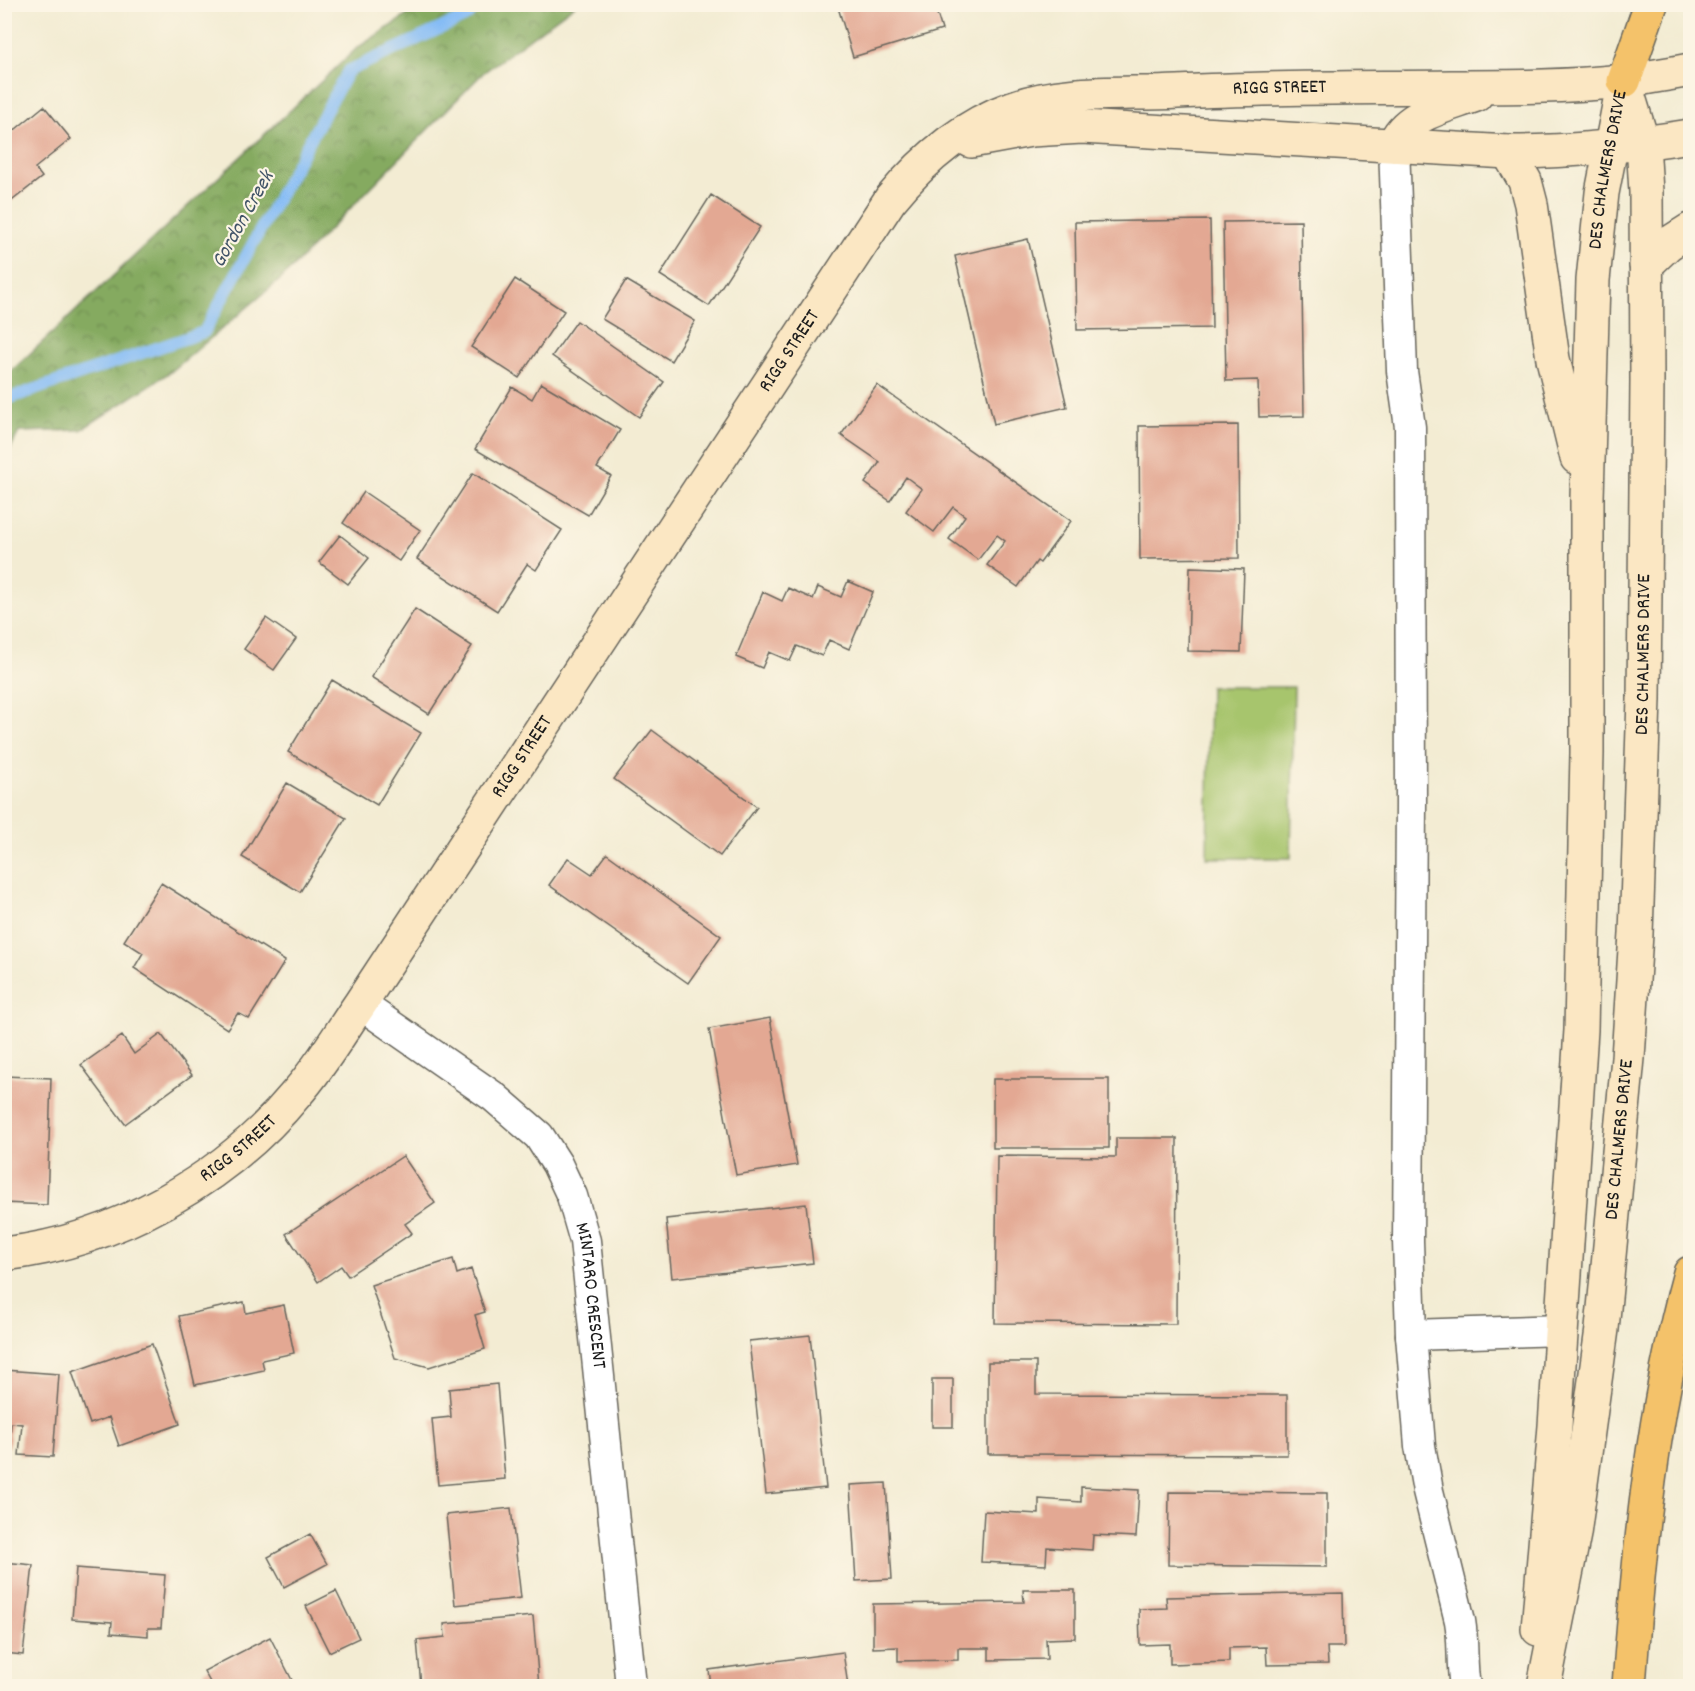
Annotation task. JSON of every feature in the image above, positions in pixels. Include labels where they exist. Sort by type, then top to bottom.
[{"type":"highway","points":[[1624,81],[1651,4]]},
{"type":"highway","points":[[1629,1686],[1640,1547],[1650,1467],[1670,1361],[1690,1273]]},
{"type":"main road","name":"RIGG STREET","points":[[4,1254],[36,1250],[92,1234],[149,1211],[196,1183],[247,1144],[298,1093],[360,1004],[890,200],[910,176],[946,147],[987,119],[1023,105],[1083,94],[1236,88],[1498,87],[1624,81],[1690,70]]},
{"type":"main road","name":"DES CHALMERS DRIVE","points":[[1544,1686],[1574,1534],[1602,1329],[1628,1058],[1641,846],[1647,380],[1646,192],[1643,143],[1624,81]]},
{"type":"main road","name":"DES CHALMERS DRIVE","points":[[1534,1686],[1561,1330],[1581,1013],[1587,753],[1587,498],[1593,280],[1596,238],[1610,148],[1624,81]]},
{"type":"main road","points":[[1394,145],[1399,133],[1412,121],[1498,87]]},
{"type":"main road","points":[[1147,92],[1148,130]]},
{"type":"main road","name":"RIGG STREET","points":[[946,147],[1005,133],[1048,128],[1148,130],[1508,152],[1571,152],[1690,136]]},
{"type":"main road","points":[[1508,152],[1526,181],[1553,359],[1587,498]]},
{"type":"main road","points":[[1646,265],[1668,244],[1690,230]]},
{"type":"main road","points":[[1561,1330],[1602,1329]]},
{"type":"street","points":[[1394,145],[1402,371],[1410,427],[1411,816],[1408,1241],[1412,1335],[1420,1446],[1428,1491],[1460,1621],[1464,1678]]},
{"type":"street","name":"MINTARO CRESCENT","points":[[360,1004],[494,1097],[539,1136],[557,1164],[572,1196],[585,1241],[631,1686]]},
{"type":"street","points":[[1412,1335],[1561,1330]]},
{"type":"green space","points":[[424,4],[575,5],[483,73],[282,278],[172,371],[81,430],[19,432],[5,459],[5,377],[357,48]]},
{"type":"green space","points":[[1210,687],[1294,687],[1291,858],[1207,858]]},
{"type":"building","points":[[837,4],[934,4],[942,30],[853,57]]},
{"type":"building","points":[[44,106],[71,139],[35,168],[42,177],[4,207],[4,125],[11,133]]},
{"type":"building","points":[[711,195],[760,227],[709,306],[660,275]]},
{"type":"building","points":[[1210,220],[1212,328],[1077,330],[1075,222]]},
{"type":"building","points":[[1301,221],[1304,416],[1259,417],[1258,380],[1226,381],[1223,222]]},
{"type":"building","points":[[1028,239],[1067,407],[994,424],[955,256]]},
{"type":"building","points":[[515,279],[564,311],[519,378],[471,347]]},
{"type":"building","points":[[626,280],[695,321],[671,361],[602,319]]},
{"type":"building","points":[[577,321],[664,382],[639,417],[552,356]]},
{"type":"building","points":[[541,383],[620,430],[597,468],[611,476],[588,515],[475,449],[512,387],[532,399]]},
{"type":"building","points":[[877,385],[1071,521],[1040,563],[1037,561],[1018,587],[987,565],[1005,541],[997,535],[978,560],[949,539],[965,516],[953,507],[934,532],[906,511],[922,489],[906,477],[890,501],[865,483],[880,462],[841,435]]},
{"type":"building","points":[[1238,425],[1239,558],[1140,559],[1139,426]]},
{"type":"building","points":[[473,473],[562,530],[536,570],[527,564],[497,611],[417,559]]},
{"type":"building","points":[[364,492],[420,530],[399,561],[343,523]]},
{"type":"building","points":[[340,535],[369,558],[348,584],[319,562]]},
{"type":"building","points":[[1190,567],[1244,569],[1241,652],[1188,651]]},
{"type":"building","points":[[848,581],[873,592],[849,649],[829,640],[822,656],[797,646],[790,661],[769,652],[762,668],[736,657],[763,592],[782,601],[788,588],[813,599],[818,587],[841,597]]},
{"type":"building","points":[[415,609],[472,646],[429,714],[371,677]]},
{"type":"building","points":[[266,618],[296,639],[274,670],[244,649]]},
{"type":"building","points":[[332,680],[421,733],[377,805],[288,752]]},
{"type":"building","points":[[652,730],[757,807],[720,856],[614,779]]},
{"type":"building","points":[[287,783],[346,818],[300,892],[242,857]]},
{"type":"building","points":[[607,854],[721,936],[688,983],[549,885],[568,858],[592,874]]},
{"type":"building","points":[[161,883],[285,961],[249,1019],[238,1013],[227,1029],[134,968],[143,953],[124,941]]},
{"type":"building","points":[[770,1018],[797,1165],[736,1175],[709,1029]]},
{"type":"building","points":[[161,1034],[192,1075],[125,1124],[81,1065],[122,1036],[134,1054]]},
{"type":"building","points":[[4,1076],[51,1078],[47,1205],[4,1203]]},
{"type":"building","points":[[993,1079],[1109,1079],[1109,1148],[993,1148]]},
{"type":"building","points":[[1116,1138],[1177,1138],[1176,1324],[995,1323],[997,1156],[1116,1157]]},
{"type":"building","points":[[403,1156],[435,1203],[405,1224],[412,1233],[348,1276],[341,1266],[318,1282],[286,1234]]},
{"type":"building","points":[[806,1204],[813,1263],[672,1278],[666,1219]]},
{"type":"building","points":[[453,1259],[457,1274],[471,1269],[485,1312],[475,1315],[485,1349],[429,1367],[395,1358],[371,1285]]},
{"type":"building","points":[[244,1302],[246,1313],[284,1305],[294,1353],[262,1360],[264,1370],[195,1385],[179,1316]]},
{"type":"building","points":[[810,1335],[826,1488],[766,1494],[749,1341]]},
{"type":"building","points":[[152,1344],[180,1424],[119,1446],[109,1417],[90,1424],[72,1372]]},
{"type":"building","points":[[988,1362],[1036,1362],[1036,1394],[1287,1395],[1287,1455],[988,1454]]},
{"type":"building","points":[[4,1370],[59,1374],[53,1457],[19,1455],[22,1424],[11,1423],[9,1447],[4,1447]]},
{"type":"building","points":[[932,1379],[953,1379],[953,1427],[932,1427]]},
{"type":"building","points":[[497,1384],[505,1479],[438,1485],[432,1419],[451,1417],[449,1389]]},
{"type":"building","points":[[886,1483],[892,1579],[856,1581],[850,1485]]},
{"type":"building","points":[[1081,1487],[1139,1490],[1136,1537],[1093,1535],[1092,1550],[1047,1547],[1046,1565],[981,1562],[984,1511],[1039,1514],[1039,1499],[1081,1502]]},
{"type":"building","points":[[1169,1492],[1327,1493],[1327,1567],[1168,1565]]},
{"type":"building","points":[[511,1508],[521,1598],[455,1605],[446,1515]]},
{"type":"building","points":[[310,1534],[327,1564],[284,1587],[268,1557]]},
{"type":"building","points":[[4,1562],[33,1565],[23,1655],[4,1653]]},
{"type":"building","points":[[76,1568],[165,1575],[161,1628],[148,1628],[148,1636],[111,1633],[112,1622],[72,1619]]},
{"type":"building","points":[[1023,1590],[1075,1590],[1075,1638],[1046,1639],[1047,1659],[989,1660],[989,1648],[958,1648],[958,1660],[898,1661],[898,1647],[873,1648],[873,1604],[1024,1602]]},
{"type":"building","points":[[336,1591],[359,1638],[329,1652],[306,1606]]},
{"type":"building","points":[[1343,1593],[1344,1647],[1327,1647],[1328,1664],[1267,1665],[1266,1647],[1229,1648],[1229,1662],[1170,1664],[1170,1644],[1140,1645],[1139,1609],[1167,1608],[1166,1597]]},
{"type":"building","points":[[533,1616],[539,1686],[421,1686],[417,1640],[445,1637],[444,1624]]},
{"type":"building","points":[[270,1637],[295,1686],[212,1686],[204,1671]]},
{"type":"building","points":[[843,1652],[848,1686],[711,1686],[709,1670]]},
{"type":"waterway","name":"Gordon Creek","points":[[4,400],[204,332],[348,71],[465,17],[480,4]]}]
